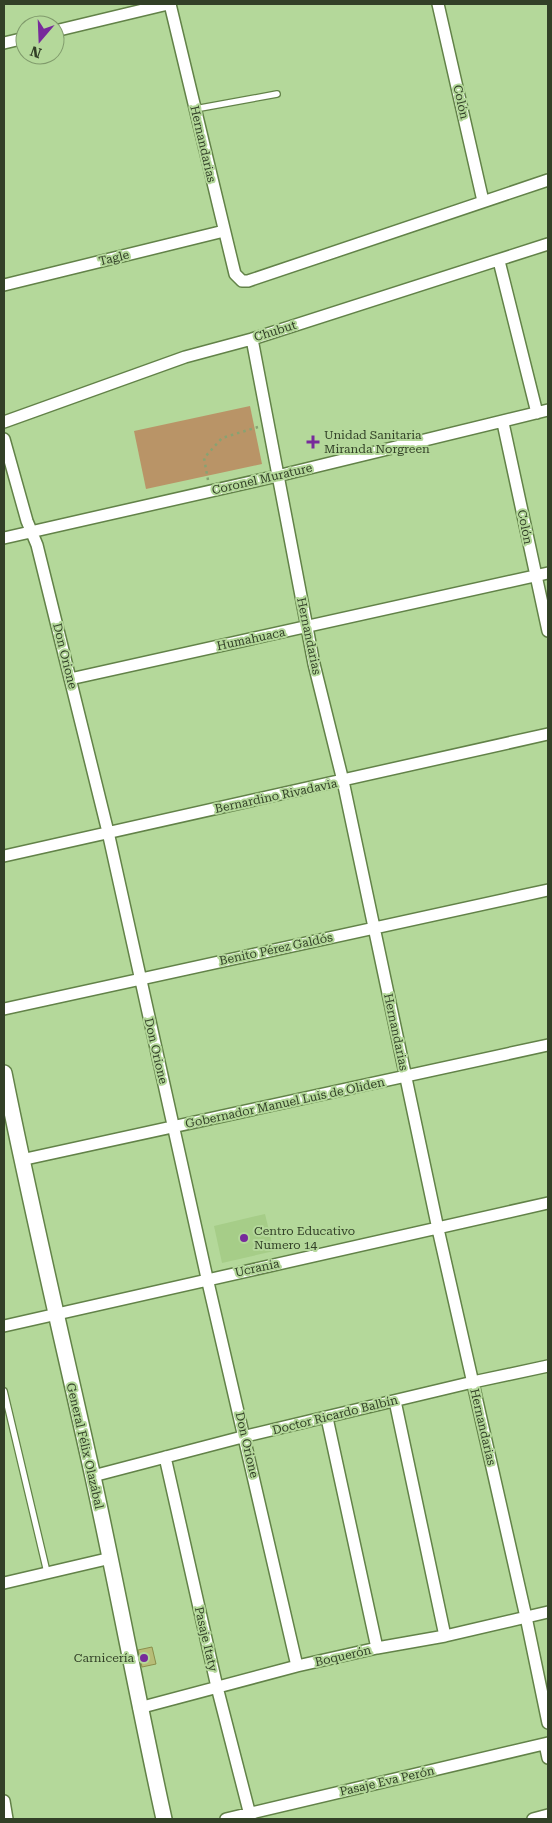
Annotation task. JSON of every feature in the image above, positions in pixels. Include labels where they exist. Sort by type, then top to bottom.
[{"type":"street","points":[[65,29],[169,4]]},
{"type":"street","name":"Hernandarias","points":[[169,4],[235,274],[242,280],[248,280],[483,201]]},
{"type":"street","name":"Colón","points":[[438,4],[483,201]]},
{"type":"street","points":[[483,201],[548,180]]},
{"type":"street","name":"Tagle","points":[[4,284],[224,231]]},
{"type":"street","name":"Chubut","points":[[4,422],[185,357],[252,339],[548,244]]},
{"type":"street","points":[[499,261],[542,411]]},
{"type":"street","name":"Hernandarias","points":[[252,339],[306,626],[342,781],[438,1229],[526,1616],[548,1723]]},
{"type":"street","name":"Coronel Murature","points":[[4,538],[503,423],[542,411]]},
{"type":"street","name":"Colón","points":[[503,423],[548,631]]},
{"type":"street","name":"Don Orione","points":[[4,439],[31,532],[37,545],[108,832],[207,1278],[246,1436],[297,1666]]},
{"type":"street","name":"Humahuaca","points":[[70,679],[548,573]]},
{"type":"street","name":"Bernardino Rivadavia","points":[[4,856],[548,734]]},
{"type":"street","name":"Benito Pérez Galdós","points":[[4,1009],[548,890]]},
{"type":"street","name":"Gobernador Manuel Luis de Oliden","points":[[21,1160],[548,1045]]},
{"type":"street","name":"General Félix Olazábal","points":[[4,1076],[55,1314],[111,1558],[139,1708],[164,1819]]},
{"type":"street","name":"Ucrania","points":[[55,1314],[207,1278],[548,1204]]},
{"type":"street","points":[[4,1326],[55,1314]]},
{"type":"street","name":"Doctor Ricardo Balbín","points":[[93,1476],[246,1436],[548,1366]]},
{"type":"street","points":[[395,1401],[445,1636]]},
{"type":"street","points":[[327,1418],[377,1648]]},
{"type":"street","name":"Pasaje Itaty","points":[[165,1457],[217,1687],[250,1816]]},
{"type":"street","points":[[4,1583],[111,1558]]},
{"type":"street","name":"Boquerón","points":[[139,1708],[297,1666],[377,1648],[445,1636],[548,1612]]},
{"type":"street","points":[[547,1744],[548,1758]]},
{"type":"street","name":"Pasaje Eva Perón","points":[[226,1819],[250,1816],[547,1744]]},
{"type":"street","points":[[4,1802],[7,1819]]},
{"type":"street","points":[[533,1819],[548,1815]]},
{"type":"lane","points":[[195,109],[277,94]]},
{"type":"lane","points":[[4,1391],[47,1572]]},
{"type":"path","points":[[211,491],[204,458],[222,438],[267,425]]},
{"type":"shaded area","points":[[250,406],[262,464],[146,489],[134,431]]},
{"type":"shaded area","name":"Centro Educativo Numero 14","points":[[265,1214],[274,1251],[222,1263],[214,1226]]},
{"type":"building","name":"Carnicería","points":[[152,1647],[156,1664],[142,1667],[138,1650]]},
{"type":"place","name":"Unidad Sanitaria Miranda Norgreen","points":[[313,442]]},
{"type":"place","name":"Centro Educativo Numero 14","points":[[244,1238]]},
{"type":"place","name":"Carnicería","points":[[144,1658]]}]
